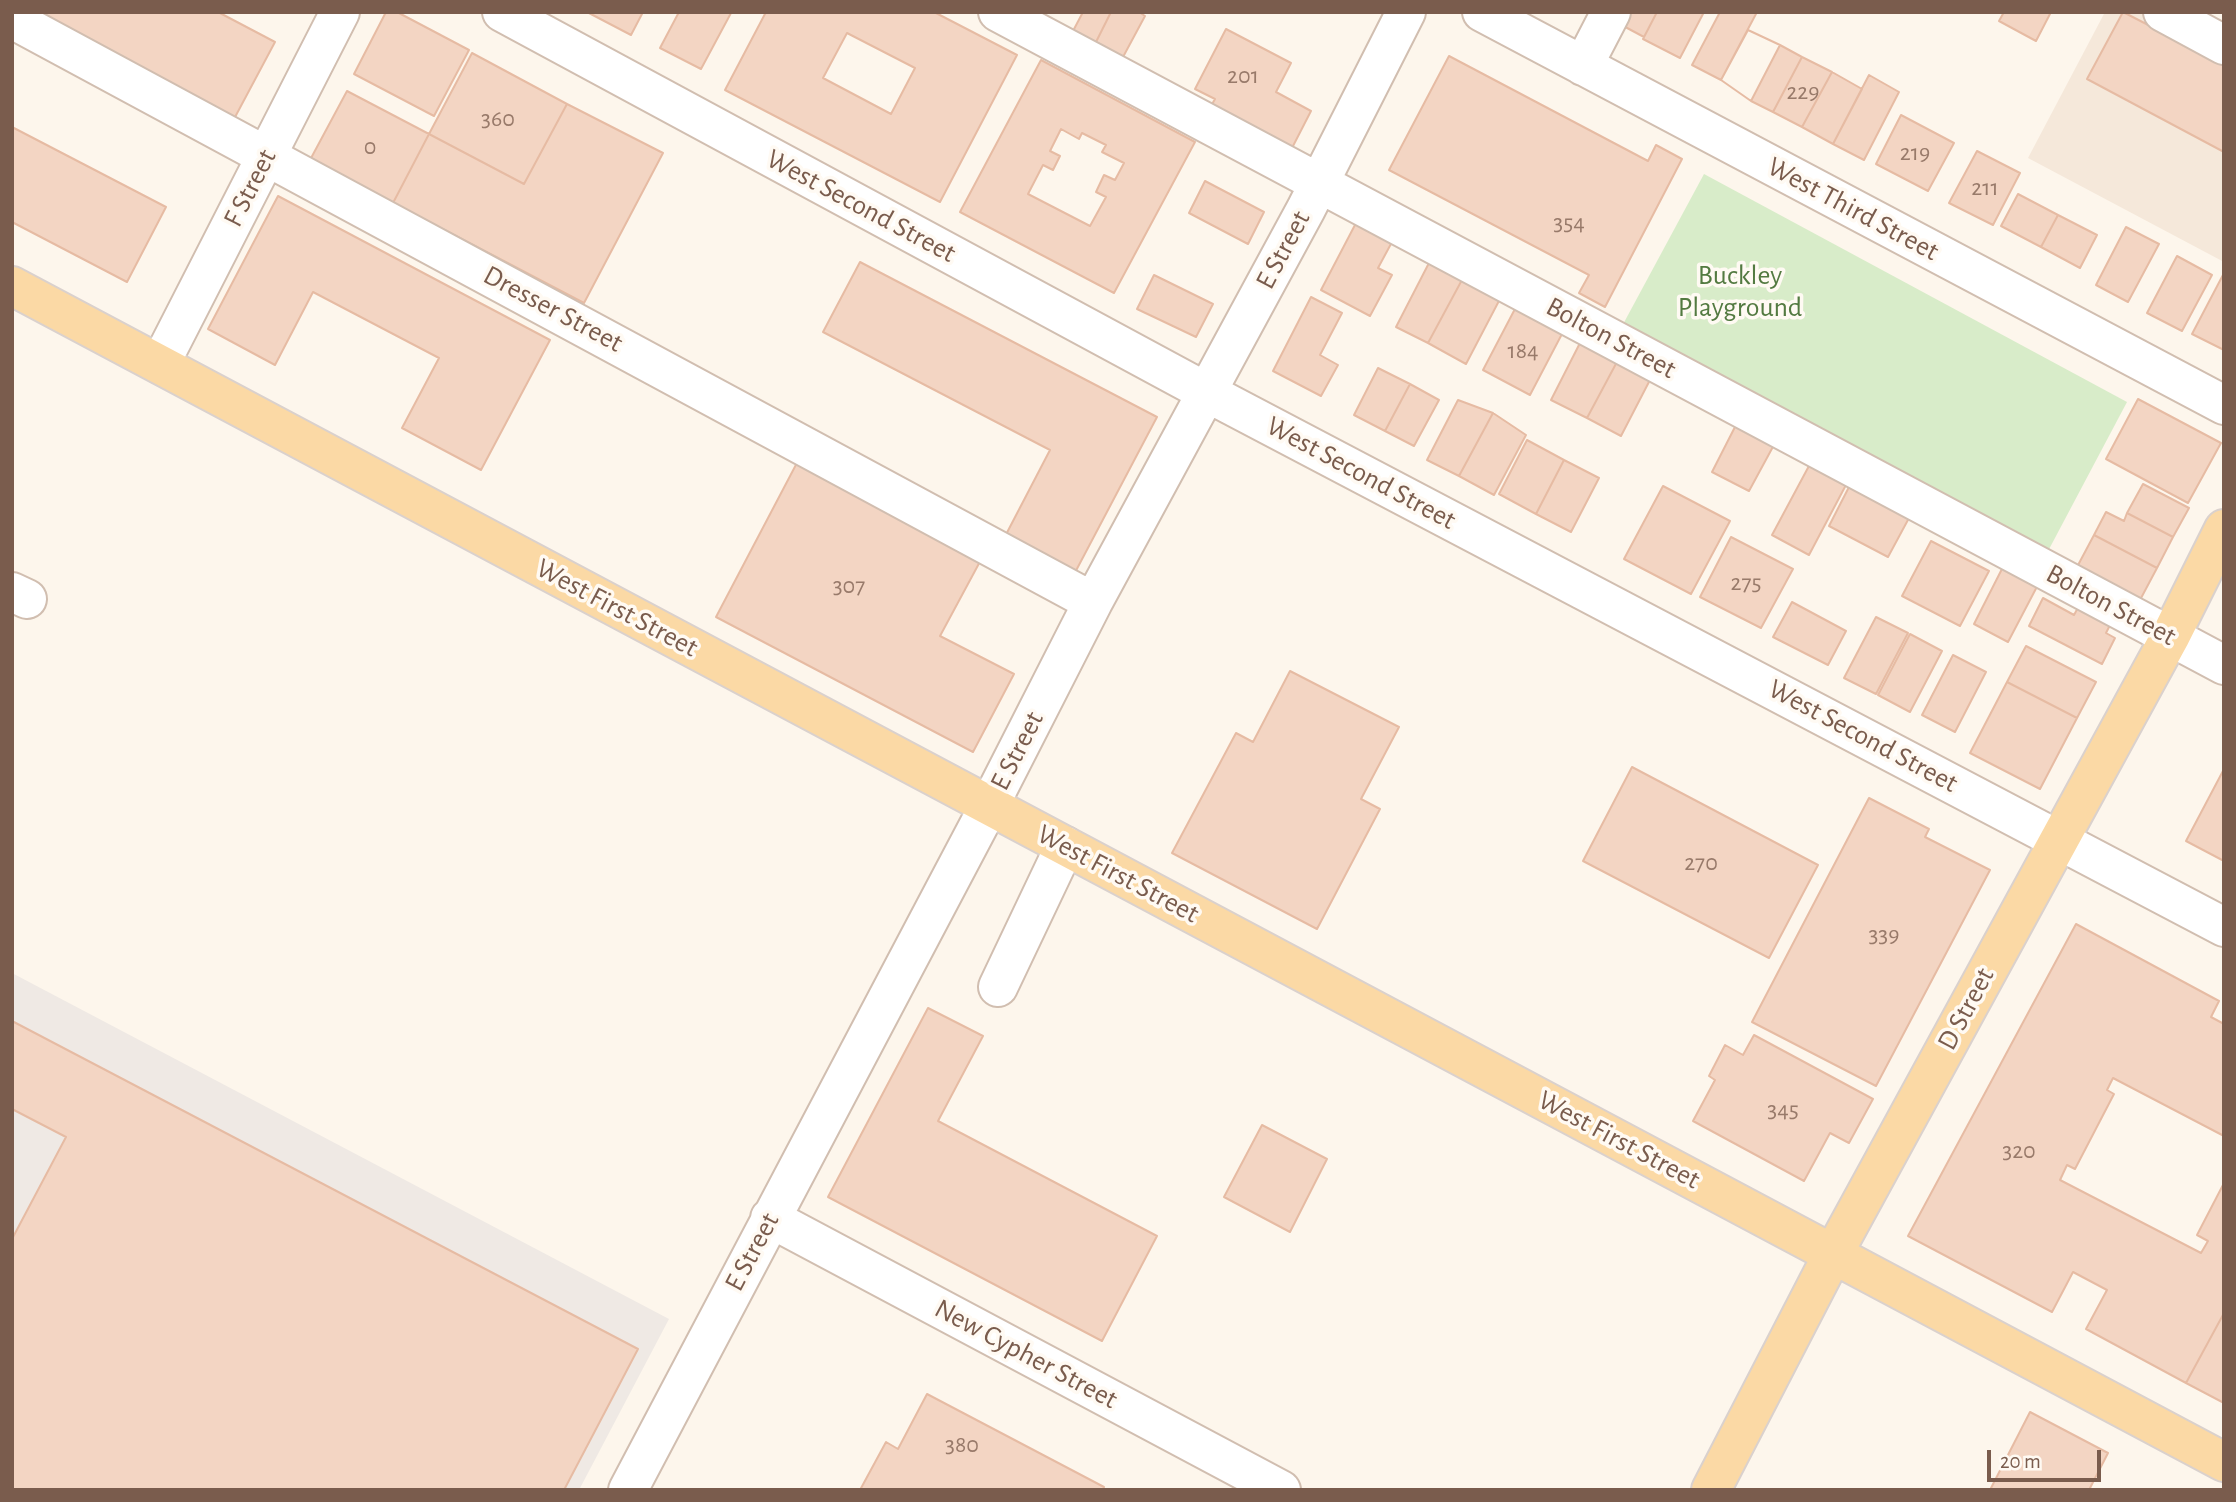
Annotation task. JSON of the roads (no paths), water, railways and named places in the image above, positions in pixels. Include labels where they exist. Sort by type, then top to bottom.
[{"type":"main road","name":"West First Street","points":[[12,286],[2224,1462]]},
{"type":"main road","name":"D Street","points":[[1711,1490],[1833,1254],[2170,637],[2224,529]]},
{"type":"street","name":"F Street","points":[[160,365],[340,12]]},
{"type":"street","name":"West Second Street","points":[[502,12],[1208,393],[2224,927]]},
{"type":"street","name":"Bolton Street","points":[[998,12],[2224,665]]},
{"type":"street","name":"E Street","points":[[628,1490],[989,806],[1093,601],[1208,393],[1406,12]]},
{"type":"street","name":"West Third Street","points":[[1482,12],[2224,405]]},
{"type":"street","points":[[1583,66],[1611,12]]},
{"type":"street","points":[[2173,15],[2224,45]]},
{"type":"street","name":"Dresser Street","points":[[12,19],[1093,601]]},
{"type":"street","points":[[998,987],[1065,846]]},
{"type":"street","name":"New Cypher Street","points":[[770,1218],[1281,1490]]},
{"type":"park label","name":"Buckley Playground","points":[[1740,292]]}]
